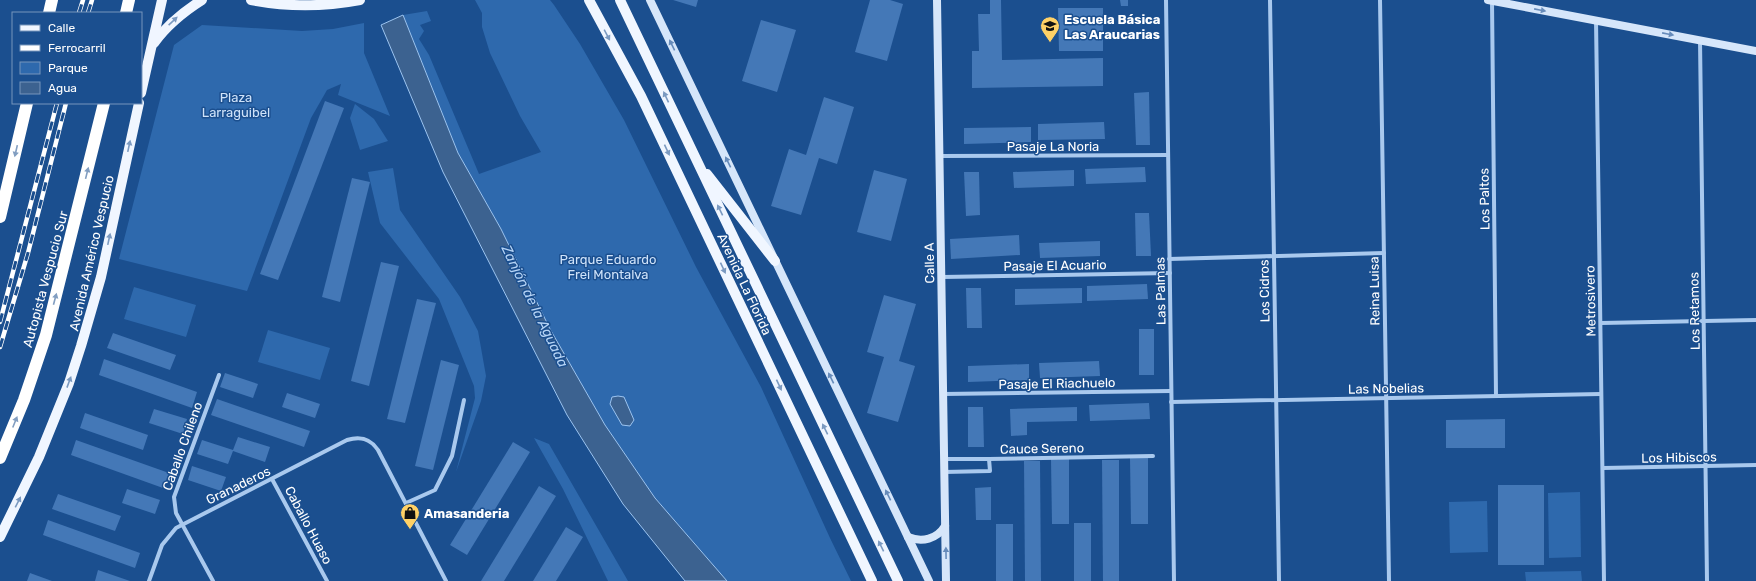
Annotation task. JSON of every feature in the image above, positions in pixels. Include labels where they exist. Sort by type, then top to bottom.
[{"type":"highway","points":[[49,12],[52,0]]},
{"type":"highway","points":[[126,12],[129,0]]},
{"type":"highway","points":[[0,217],[27,104]]},
{"type":"highway","name":"Autopista Vespucio Sur","points":[[0,458],[24,400],[46,335],[104,104]]},
{"type":"main road","points":[[142,88],[162,0]]},
{"type":"main road","points":[[151,48],[169,24],[202,0]]},
{"type":"main road","points":[[251,0],[271,4],[314,6],[360,0]]},
{"type":"main road","name":"Avenida La Florida","points":[[590,0],[647,108],[872,581]]},
{"type":"main road","name":"Avenida La Florida","points":[[620,0],[898,581]]},
{"type":"main road","name":"Avenida Américo Vespucio","points":[[0,537],[39,457],[69,383],[81,346],[101,277],[139,104]]},
{"type":"main road","points":[[695,158],[775,261]]},
{"type":"street","points":[[650,0],[929,581]]},
{"type":"street","name":"Calle A","points":[[937,0],[946,581]]},
{"type":"street","name":"Las Palmas","points":[[1166,0],[1174,581]]},
{"type":"street","name":"Los Cidros","points":[[1270,0],[1279,581]]},
{"type":"street","name":"Reina Luisa","points":[[1380,0],[1389,581]]},
{"type":"street","points":[[1490,0],[1756,51]]},
{"type":"street","name":"Los Paltos","points":[[1490,0],[1496,396]]},
{"type":"street","name":"Metrosivero","points":[[1596,20],[1604,581]]},
{"type":"street","name":"Los Retamos","points":[[1700,40],[1707,581]]},
{"type":"street","name":"Pasaje La Noria","points":[[939,156],[1168,155]]},
{"type":"street","points":[[1169,259],[1384,253]]},
{"type":"street","name":"Pasaje El Acuario","points":[[941,277],[1170,273]]},
{"type":"street","points":[[1601,323],[1756,320]]},
{"type":"street","name":"Caballo Chileno","points":[[213,581],[176,513],[174,497],[219,374]]},
{"type":"street","name":"Pasaje El Riachuelo","points":[[943,394],[1171,391]]},
{"type":"street","name":"Las Nobelias","points":[[1171,402],[1602,394]]},
{"type":"street","points":[[446,581],[406,504],[435,490],[452,456],[464,400]]},
{"type":"street","name":"Granaderos","points":[[148,581],[162,544],[170,533],[182,524],[346,440],[364,438],[373,443],[406,504]]},
{"type":"street","name":"Cauce Sereno","points":[[944,472],[990,471],[989,459],[1153,456]]},
{"type":"street","points":[[944,459],[989,459]]},
{"type":"street","name":"Los Hibiscos","points":[[1603,468],[1756,465]]},
{"type":"street","name":"Caballo Huaso","points":[[272,479],[327,581]]},
{"type":"street","points":[[908,537],[916,540],[926,539],[936,535],[945,526]]},
{"type":"green space","name":"Parque Eduardo Frei Montalva","points":[[475,0],[550,0],[580,44],[624,120],[696,267],[761,387],[851,581],[727,581],[655,498],[605,425],[550,329],[501,229],[458,153],[403,15],[427,11],[431,21],[420,25],[424,31],[419,39],[429,55],[479,174],[541,152],[520,116],[490,53],[482,27],[482,13]]},
{"type":"green space","name":"Plaza Larraguibel","points":[[364,23],[364,53],[390,116],[338,95],[341,84],[327,90],[311,118],[247,291],[119,259],[174,45],[202,25],[302,31],[333,29]]},
{"type":"green space","points":[[355,104],[374,119],[388,141],[360,150],[350,118]]},
{"type":"green space","points":[[393,168],[400,210],[460,297],[478,331],[486,376],[481,401],[456,472],[475,398],[474,386],[439,299],[380,223],[368,172]]},
{"type":"green space","points":[[134,287],[196,305],[186,337],[124,319]]},
{"type":"green space","points":[[268,330],[330,348],[320,380],[258,362]]},
{"type":"green space","points":[[534,438],[549,444],[628,581],[608,581],[563,489]]},
{"type":"green space","points":[[1580,492],[1581,557],[1549,558],[1548,493]]},
{"type":"green space","points":[[1487,501],[1488,552],[1450,553],[1449,502]]},
{"type":"green space","points":[[1581,571],[1582,581],[1526,581],[1525,572]]},
{"type":"water","name":"Zanjón de la Aguada","points":[[403,15],[458,153],[501,229],[550,329],[605,425],[655,498],[727,581],[685,581],[623,504],[567,415],[443,172],[381,25]]},
{"type":"water","points":[[612,397],[624,397],[634,420],[630,426],[622,425],[610,404]]},
{"type":"building","points":[[673,0],[698,0],[696,7]]},
{"type":"building","points":[[870,0],[890,0],[903,4],[887,61],[855,52]]},
{"type":"building","points":[[990,0],[1001,0],[1002,60],[1103,58],[1103,86],[972,88],[972,51],[979,51],[978,14],[990,14]]},
{"type":"building","points":[[1120,0],[1128,0],[1128,6],[1121,6]]},
{"type":"building","points":[[1058,8],[1103,8],[1103,51],[1059,51]]},
{"type":"building","points":[[761,20],[796,30],[777,92],[742,81]]},
{"type":"building","points":[[1149,92],[1150,145],[1136,145],[1134,93]]},
{"type":"building","points":[[824,97],[854,107],[837,164],[819,158],[801,215],[771,206],[789,149],[806,155]]},
{"type":"building","points":[[325,101],[344,108],[278,280],[260,274]]},
{"type":"building","points":[[1104,122],[1105,139],[1038,140],[1038,124]]},
{"type":"building","points":[[1031,127],[1031,142],[964,144],[964,128]]},
{"type":"building","points":[[1145,167],[1146,182],[1086,184],[1085,169]]},
{"type":"building","points":[[874,170],[907,179],[891,241],[857,232]]},
{"type":"building","points":[[1074,170],[1074,186],[1014,188],[1013,172]]},
{"type":"building","points":[[964,172],[979,172],[980,215],[966,216]]},
{"type":"building","points":[[352,178],[370,182],[340,302],[322,297]]},
{"type":"building","points":[[1135,213],[1149,213],[1151,256],[1136,256]]},
{"type":"building","points":[[1019,235],[1020,255],[951,259],[950,239]]},
{"type":"building","points":[[1100,241],[1100,256],[1040,258],[1039,243]]},
{"type":"building","points":[[381,262],[399,266],[369,386],[351,381]]},
{"type":"building","points":[[1147,284],[1148,299],[1087,301],[1087,286]]},
{"type":"building","points":[[966,288],[981,288],[982,328],[967,328]]},
{"type":"building","points":[[1082,288],[1082,303],[1015,305],[1015,289]]},
{"type":"building","points":[[884,295],[916,304],[899,361],[915,366],[898,422],[867,413],[884,357],[867,352]]},
{"type":"building","points":[[417,299],[436,303],[405,423],[387,419]]},
{"type":"building","points":[[1139,329],[1154,329],[1154,375],[1139,375]]},
{"type":"building","points":[[113,333],[176,355],[170,370],[107,348]]},
{"type":"building","points":[[104,359],[197,392],[192,408],[99,375]]},
{"type":"building","points":[[441,360],[459,365],[433,470],[415,466]]},
{"type":"building","points":[[1099,361],[1100,376],[1040,378],[1039,363]]},
{"type":"building","points":[[1029,364],[1029,380],[968,382],[968,366]]},
{"type":"building","points":[[225,373],[258,384],[253,398],[220,387]]},
{"type":"building","points":[[287,393],[320,404],[315,418],[282,407]]},
{"type":"building","points":[[217,399],[310,431],[304,447],[211,415]]},
{"type":"building","points":[[1149,403],[1150,419],[1090,421],[1089,405]]},
{"type":"building","points":[[968,407],[983,407],[984,447],[968,447]]},
{"type":"building","points":[[1077,407],[1077,421],[1027,422],[1027,435],[1011,436],[1010,409]]},
{"type":"building","points":[[154,409],[187,419],[183,434],[149,423]]},
{"type":"building","points":[[85,413],[148,435],[143,450],[80,428]]},
{"type":"building","points":[[1505,419],[1505,448],[1446,448],[1446,420]]},
{"type":"building","points":[[238,437],[270,447],[265,462],[233,451],[228,464],[197,454],[202,440],[233,450]]},
{"type":"building","points":[[76,440],[169,473],[163,488],[71,455]]},
{"type":"building","points":[[513,442],[530,452],[467,555],[450,545]]},
{"type":"building","points":[[1130,458],[1148,458],[1148,524],[1131,524]]},
{"type":"building","points":[[1051,459],[1069,459],[1069,524],[1052,524]]},
{"type":"building","points":[[1102,460],[1119,460],[1119,581],[1103,581]]},
{"type":"building","points":[[1024,461],[1040,461],[1041,581],[1025,581]]},
{"type":"building","points":[[192,466],[226,477],[221,491],[188,480]]},
{"type":"building","points":[[1498,485],[1544,485],[1544,565],[1498,565]]},
{"type":"building","points":[[539,486],[556,496],[504,581],[481,581]]},
{"type":"building","points":[[991,487],[991,520],[976,520],[975,488]]},
{"type":"building","points":[[127,489],[160,500],[155,514],[122,503]]},
{"type":"building","points":[[58,494],[121,516],[115,531],[52,509]]},
{"type":"building","points":[[48,520],[140,553],[135,568],[43,535]]},
{"type":"building","points":[[1074,523],[1091,523],[1091,581],[1074,581]]},
{"type":"building","points":[[996,524],[1013,524],[1013,581],[996,581]]},
{"type":"building","points":[[566,527],[583,537],[556,581],[533,581]]},
{"type":"building","points":[[98,570],[130,581],[95,581]]},
{"type":"building","points":[[30,573],[52,581],[27,581]]},
{"type":"railway","points":[[79,12],[83,0]]},
{"type":"railway","points":[[88,12],[92,0]]},
{"type":"railway","points":[[0,322],[57,104]]},
{"type":"railway","points":[[0,347],[28,253],[66,104]]},
{"type":"place","name":"Escuela Básica Las Araucarias","points":[[1050,43]]},
{"type":"place","name":"Amasanderia","points":[[410,530]]}]
